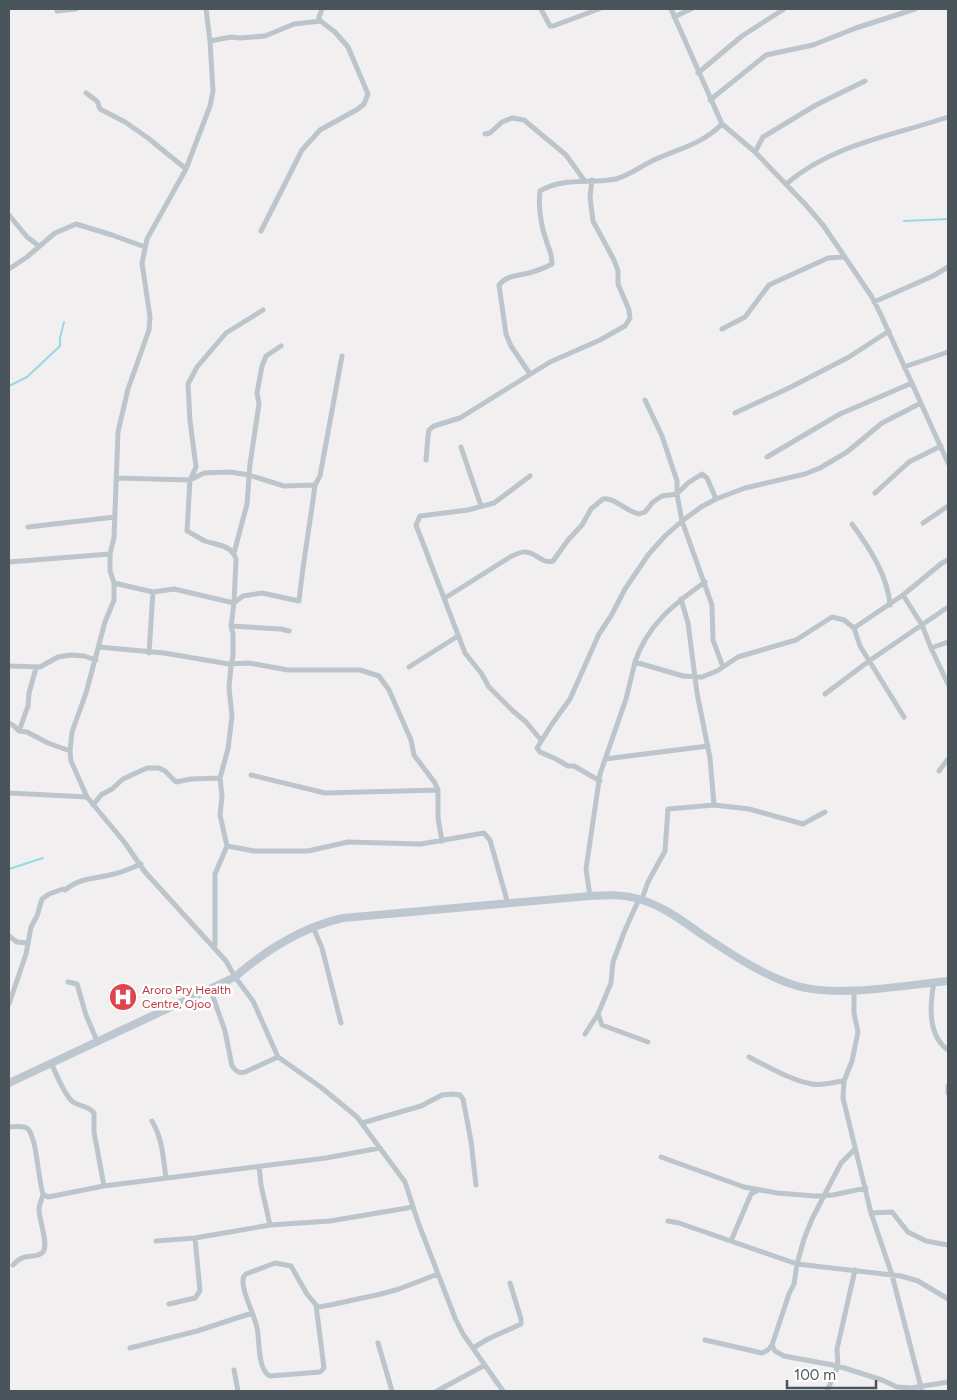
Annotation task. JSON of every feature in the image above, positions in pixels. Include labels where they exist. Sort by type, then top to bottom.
[{"type":"main road","points":[[9,1083],[235,977],[283,942],[313,927],[343,918],[590,896],[621,896],[641,899],[675,916],[748,965],[785,982],[812,989],[854,990],[948,981]]},
{"type":"street","points":[[57,11],[76,9]]},
{"type":"street","points":[[206,9],[213,91],[210,106],[186,169],[147,239],[145,248],[142,263],[150,317],[149,330],[128,389],[118,432],[114,538],[110,554],[110,572],[114,583],[114,600],[105,622],[100,647],[72,732],[70,752],[73,766],[87,797],[152,880],[215,946],[226,961],[253,1001],[278,1057],[322,1088],[362,1122],[405,1182],[455,1318],[463,1334],[503,1391]]},
{"type":"street","points":[[320,19],[322,9]]},
{"type":"street","points":[[541,9],[546,22],[553,26],[599,9]]},
{"type":"street","points":[[671,9],[722,124],[754,152],[823,225],[874,302],[889,331],[948,463]]},
{"type":"street","points":[[674,18],[692,9]]},
{"type":"street","points":[[698,72],[742,36],[784,9]]},
{"type":"street","points":[[710,100],[766,55],[813,45],[856,28],[915,9]]},
{"type":"street","points":[[210,41],[231,37],[265,36],[294,24],[311,23],[320,19]]},
{"type":"street","points":[[261,230],[302,150],[320,130],[364,104],[368,94],[348,47],[320,19]]},
{"type":"street","points":[[754,152],[763,137],[816,105],[865,82]]},
{"type":"street","points":[[86,93],[97,101],[100,109],[125,122],[148,138],[186,169]]},
{"type":"street","points":[[786,184],[796,175],[820,160],[850,146],[948,117]]},
{"type":"street","points":[[484,134],[490,133],[502,122],[512,118],[524,120],[566,155],[584,180]]},
{"type":"street","points":[[530,374],[511,346],[506,334],[499,285],[509,277],[529,274],[552,264],[552,253],[546,240],[540,211],[540,191],[548,186],[584,180],[616,178],[629,174],[656,159],[699,142],[712,134],[722,124]]},
{"type":"street","points":[[426,460],[429,430],[434,426],[460,418],[550,362],[600,340],[625,326],[630,318],[629,310],[618,284],[616,265],[593,221],[590,197],[592,180]]},
{"type":"street","points":[[9,215],[27,237],[39,246]]},
{"type":"street","points":[[9,269],[55,233],[79,224],[145,248]]},
{"type":"street","points":[[722,329],[745,317],[769,285],[828,258],[845,257]]},
{"type":"street","points":[[874,302],[933,276],[948,267]]},
{"type":"street","points":[[215,946],[215,874],[227,846],[220,815],[220,778],[228,749],[232,716],[229,688],[234,650],[231,626],[236,559],[230,549],[204,540],[186,531],[190,480],[196,467],[190,421],[188,384],[197,368],[226,333],[263,310]]},
{"type":"street","points":[[735,413],[849,357],[889,331]]},
{"type":"street","points":[[234,553],[247,504],[259,404],[257,393],[262,366],[266,356],[280,346]]},
{"type":"street","points":[[904,367],[948,352]]},
{"type":"street","points":[[234,603],[243,596],[262,594],[299,601],[305,545],[309,532],[315,485],[320,476],[342,356]]},
{"type":"street","points":[[767,457],[840,414],[912,383]]},
{"type":"street","points":[[645,400],[662,436],[677,481],[677,494],[682,521],[712,604],[713,640],[722,667]]},
{"type":"street","points":[[600,781],[574,766],[568,766],[540,752],[537,748],[570,699],[598,634],[648,555],[682,521],[716,499],[745,488],[806,474],[820,468],[847,452],[882,423],[921,403]]},
{"type":"street","points":[[875,494],[909,462],[941,446]]},
{"type":"street","points":[[461,447],[482,506]]},
{"type":"street","points":[[116,478],[190,480],[204,473],[230,472],[249,475],[284,486],[315,485]]},
{"type":"street","points":[[445,598],[510,557],[522,552],[533,554],[545,561],[554,561],[591,509],[603,499],[612,500],[620,506],[640,514],[645,512],[653,502],[662,496],[677,494],[688,483],[702,474],[707,478],[716,499]]},
{"type":"street","points":[[530,476],[494,503],[468,510],[420,516],[416,525],[466,653],[481,673],[488,687],[526,722],[541,740]]},
{"type":"street","points":[[923,524],[948,506]]},
{"type":"street","points":[[28,527],[115,517]]},
{"type":"street","points":[[852,524],[866,544],[889,590],[890,605]]},
{"type":"street","points":[[9,562],[110,554]]},
{"type":"street","points":[[854,628],[890,605],[948,560]]},
{"type":"street","points":[[590,896],[586,868],[600,781],[605,759],[626,699],[640,648],[654,625],[664,614],[705,582]]},
{"type":"street","points":[[114,583],[153,592],[174,589],[234,603]]},
{"type":"street","points":[[149,653],[153,592]]},
{"type":"street","points":[[903,595],[922,625],[948,684]]},
{"type":"street","points":[[681,599],[688,623],[694,678],[708,746],[714,806]]},
{"type":"street","points":[[825,694],[948,607]]},
{"type":"street","points":[[636,662],[694,678],[717,671],[738,657],[796,640],[832,617],[844,620],[854,628],[856,637],[869,662],[904,716]]},
{"type":"street","points":[[231,626],[289,631]]},
{"type":"street","points":[[409,667],[458,636]]},
{"type":"street","points":[[931,648],[948,642]]},
{"type":"street","points":[[100,647],[164,653],[232,664],[249,663],[288,670],[360,670],[379,676],[388,690],[411,740],[414,755],[438,790],[438,818],[442,842]]},
{"type":"street","points":[[9,666],[16,668],[42,667],[58,657],[71,655],[84,656],[96,660]]},
{"type":"street","points":[[20,731],[28,706],[29,693],[36,668]]},
{"type":"street","points":[[9,724],[20,731],[28,732],[48,744],[70,752]]},
{"type":"street","points":[[605,759],[708,746]]},
{"type":"street","points":[[939,771],[948,758]]},
{"type":"street","points":[[94,805],[101,795],[112,790],[123,780],[146,768],[159,768],[176,782],[191,778],[220,778]]},
{"type":"street","points":[[251,775],[325,793],[438,790]]},
{"type":"street","points":[[9,793],[87,797]]},
{"type":"street","points":[[585,1034],[598,1014],[611,983],[613,962],[625,930],[665,851],[668,808],[714,806],[748,809],[803,824],[825,812]]},
{"type":"street","points":[[227,846],[254,851],[308,851],[348,842],[421,844],[442,842],[484,833],[490,840],[508,904]]},
{"type":"street","points":[[9,1000],[22,966],[31,927],[45,896],[59,889],[63,888],[65,890],[92,877],[114,874],[141,864]]},
{"type":"street","points":[[313,927],[322,948],[341,1023]]},
{"type":"street","points":[[9,936],[17,942],[28,943]]},
{"type":"street","points":[[68,982],[77,984],[79,988],[86,1015],[97,1041]]},
{"type":"street","points":[[934,982],[930,1003],[930,1018],[938,1038],[948,1050]]},
{"type":"street","points":[[207,990],[211,991],[214,999],[235,1071],[239,1073],[245,1072],[278,1057]]},
{"type":"street","points":[[854,990],[854,1013],[858,1032],[852,1061],[844,1082],[843,1098],[871,1212],[892,1275],[922,1389]]},
{"type":"street","points":[[598,1014],[602,1025],[648,1042]]},
{"type":"street","points":[[749,1057],[796,1079],[812,1084],[844,1082]]},
{"type":"street","points":[[51,1063],[69,1097],[74,1102],[91,1108],[94,1113],[94,1132],[104,1186]]},
{"type":"street","points":[[948,1086],[948,1093]]},
{"type":"street","points":[[362,1122],[421,1106],[442,1095],[460,1095],[463,1099],[471,1141],[476,1185]]},
{"type":"street","points":[[152,1121],[159,1132],[162,1144],[166,1178]]},
{"type":"street","points":[[9,1127],[25,1127],[28,1129],[33,1140],[40,1186],[44,1194],[39,1209],[45,1243],[44,1249],[37,1255],[19,1258],[13,1265]]},
{"type":"street","points":[[44,1194],[48,1196],[104,1186],[326,1158],[380,1148]]},
{"type":"street","points":[[705,1340],[762,1353],[772,1346],[794,1284],[797,1264],[809,1226],[842,1163],[855,1149]]},
{"type":"street","points":[[661,1157],[744,1187],[759,1190],[797,1195],[825,1195],[866,1188]]},
{"type":"street","points":[[259,1166],[270,1226]]},
{"type":"street","points":[[731,1241],[751,1194],[759,1190]]},
{"type":"street","points":[[156,1241],[195,1238],[270,1226],[330,1221],[413,1207]]},
{"type":"street","points":[[871,1212],[892,1212],[908,1232],[926,1241],[948,1245]]},
{"type":"street","points":[[668,1221],[679,1223],[797,1264],[892,1275],[918,1281],[948,1299]]},
{"type":"street","points":[[169,1304],[196,1298],[200,1291],[195,1238]]},
{"type":"street","points":[[275,1263],[291,1266],[307,1294],[316,1305],[324,1368],[320,1372],[313,1373],[270,1376],[265,1374],[258,1346],[257,1328],[242,1282],[244,1277],[258,1268],[275,1263]]},
{"type":"street","points":[[827,1391],[838,1366],[837,1349],[855,1270]]},
{"type":"street","points":[[316,1305],[319,1307],[381,1294],[438,1274]]},
{"type":"street","points":[[473,1348],[521,1324],[510,1283]]},
{"type":"street","points":[[130,1348],[197,1331],[252,1313]]},
{"type":"street","points":[[378,1343],[392,1391]]},
{"type":"street","points":[[772,1346],[775,1351],[784,1356],[838,1366],[898,1387],[922,1389],[948,1382]]},
{"type":"street","points":[[437,1391],[485,1365]]},
{"type":"street","points":[[234,1370],[238,1391]]},
{"type":"waterway","points":[[904,221],[948,219]]},
{"type":"waterway","points":[[9,386],[27,377],[60,346],[64,322]]},
{"type":"waterway","points":[[9,869],[43,858]]},
{"type":"place","name":"Aroro Pry Health Centre, Ojoo","points":[[123,997]]}]
